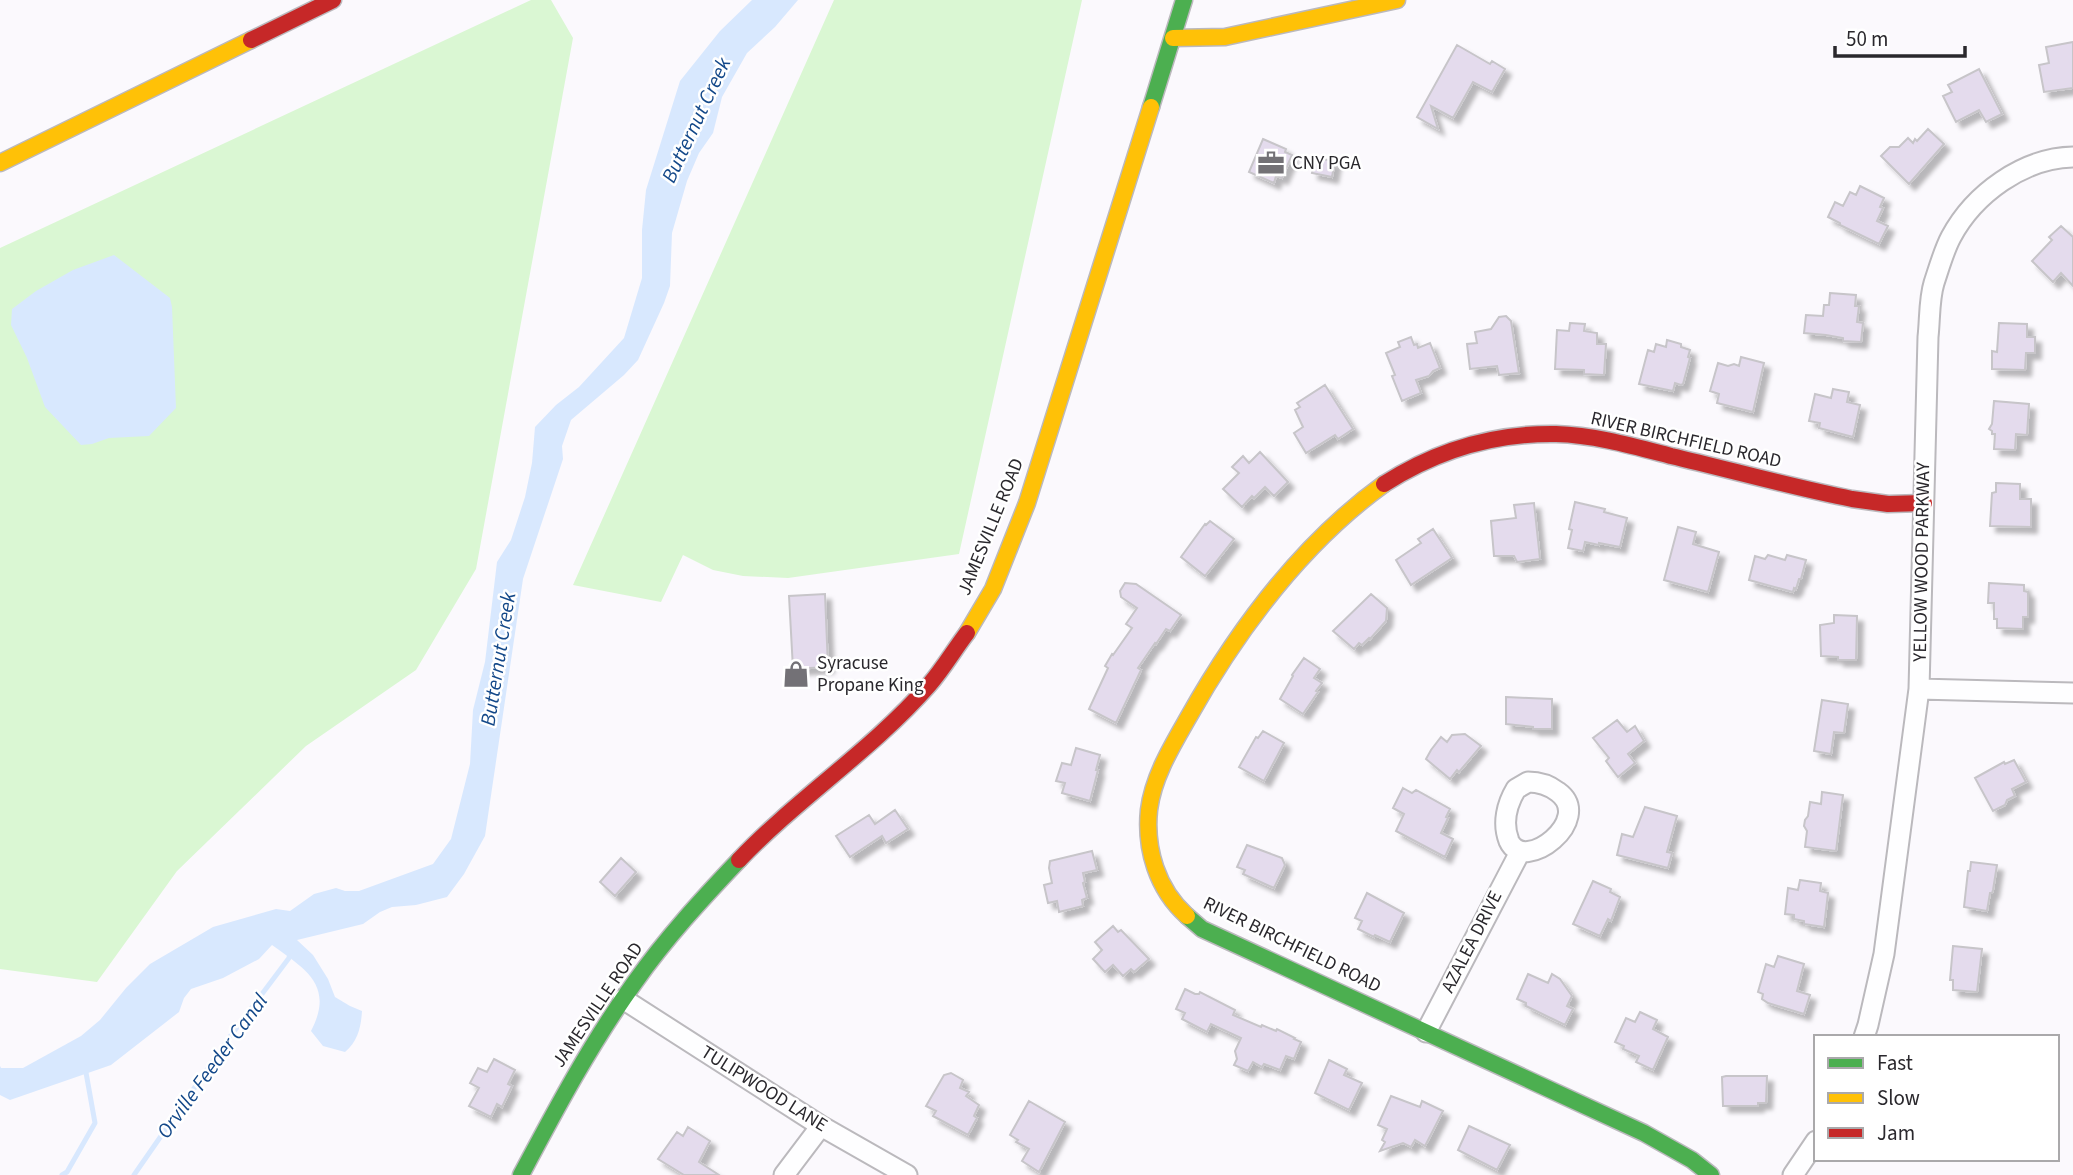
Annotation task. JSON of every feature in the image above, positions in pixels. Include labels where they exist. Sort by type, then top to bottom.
[{"type":"main road","points":[[0,163],[333,0]]},
{"type":"main road","name":"JAMESVILLE ROAD","points":[[521,1175],[570,1084],[623,999],[691,910],[763,835],[895,720],[930,684],[968,631],[993,589],[1027,503],[1184,0]]},
{"type":"main road","points":[[1174,38],[1225,37],[1397,0]]},
{"type":"main road","name":"RIVER BIRCHFIELD ROAD","points":[[1711,1175],[1692,1160],[1644,1133],[1202,929],[1185,917],[1162,885],[1151,859],[1146,830],[1151,798],[1161,768],[1196,700],[1246,624],[1279,582],[1347,511],[1384,483],[1413,466],[1459,446],[1529,434],[1560,434],[1629,445],[1869,503],[1924,503]]},
{"type":"street","name":"YELLOW WOOD PARKWAY","points":[[1865,1035],[1884,954],[1919,689],[1928,337],[1933,286],[1950,238],[1967,214],[1993,188],[2016,172],[2047,161],[2073,157]]},
{"type":"street","points":[[1919,689],[2073,693]]},
{"type":"street","name":"AZALEA DRIVE","points":[[1426,1032],[1520,852]]},
{"type":"street","name":"TULIPWOOD LANE","points":[[623,999],[821,1126],[907,1175]]},
{"type":"street","points":[[784,1175],[821,1126]]},
{"type":"street","points":[[1793,1175],[1814,1144]]},
{"type":"green space","points":[[531,0],[551,0],[573,38],[476,569],[416,670],[306,746],[177,871],[97,982],[0,969],[0,248]]},
{"type":"green space","points":[[834,0],[1082,0],[959,554],[788,578],[743,576],[713,570],[683,555],[661,602],[573,585]]},
{"type":"water","name":"Butternut Creek","points":[[752,0],[798,0],[775,27],[747,53],[722,97],[713,133],[699,153],[687,181],[672,233],[670,286],[638,360],[571,420],[562,446],[563,459],[523,579],[485,836],[464,874],[447,897],[416,905],[392,907],[363,924],[297,940],[313,955],[328,979],[335,997],[362,1011],[360,1028],[353,1043],[345,1052],[323,1046],[311,1031],[320,1002],[313,980],[272,945],[259,959],[223,978],[191,989],[179,1012],[111,1065],[10,1100],[0,1095],[0,1066],[23,1068],[81,1036],[100,1020],[150,964],[213,927],[276,909],[290,911],[314,894],[336,888],[359,891],[433,864],[451,839],[470,764],[473,710],[485,662],[497,562],[511,540],[525,497],[532,463],[535,427],[556,405],[579,387],[624,338],[642,278],[642,230],[646,190],[680,81],[720,31]]},
{"type":"water","points":[[114,255],[170,298],[176,408],[149,436],[109,438],[81,445],[45,407],[27,358],[11,325],[12,309],[36,291],[73,270]]},
{"type":"building","points":[[2073,42],[2073,88],[2044,92],[2039,65],[2049,63],[2046,47]]},
{"type":"building","points":[[1457,45],[1490,64],[1492,61],[1505,69],[1492,92],[1473,82],[1453,118],[1431,106],[1438,129],[1417,117]]},
{"type":"building","points":[[1979,69],[2002,114],[1986,122],[1979,110],[1956,122],[1943,96],[1952,92],[1948,85]]},
{"type":"building","points":[[1928,129],[1944,144],[1909,184],[1881,156],[1890,147],[1899,147],[1908,138],[1913,143],[1915,139],[1917,141]]},
{"type":"building","name":"CNY PGA","points":[[1263,139],[1286,149],[1285,152],[1292,155],[1282,178],[1276,176],[1274,183],[1249,172]]},
{"type":"building","points":[[1315,158],[1335,161],[1332,177],[1312,173]]},
{"type":"building","points":[[1860,186],[1884,198],[1877,221],[1888,226],[1879,244],[1828,217],[1835,202],[1843,206],[1850,192],[1856,195]]},
{"type":"building","points":[[2061,226],[2073,237],[2073,286],[2061,273],[2053,282],[2032,261],[2052,240],[2049,237]]},
{"type":"building","points":[[1830,293],[1856,295],[1855,306],[1859,306],[1857,322],[1863,323],[1861,342],[1804,333],[1806,315],[1823,316],[1824,305],[1829,305]]},
{"type":"building","points":[[1506,316],[1511,321],[1519,373],[1499,375],[1497,366],[1470,369],[1467,344],[1477,343],[1475,332],[1491,329],[1499,317]]},
{"type":"building","points":[[1570,323],[1585,324],[1584,331],[1597,333],[1597,344],[1606,344],[1604,375],[1584,374],[1584,370],[1555,369],[1557,330],[1569,331]]},
{"type":"building","points":[[1999,323],[2027,324],[2027,337],[2035,337],[2035,353],[2026,353],[2025,370],[1992,369],[1992,351],[1997,352]]},
{"type":"building","points":[[1411,337],[1418,348],[1430,343],[1440,368],[1429,376],[1416,380],[1421,393],[1402,401],[1386,353],[1400,347],[1398,342]]},
{"type":"building","points":[[1667,340],[1690,350],[1683,384],[1675,383],[1673,391],[1639,384],[1648,350],[1654,352],[1656,344],[1666,347]]},
{"type":"building","points":[[1741,357],[1764,363],[1753,412],[1717,403],[1719,394],[1710,391],[1718,363],[1739,366]]},
{"type":"building","points":[[1325,385],[1353,429],[1338,439],[1335,435],[1306,453],[1294,433],[1303,427],[1295,410],[1300,407],[1297,403]]},
{"type":"building","points":[[1833,389],[1849,392],[1847,402],[1860,405],[1853,437],[1819,428],[1820,423],[1809,421],[1815,394],[1831,398]]},
{"type":"building","points":[[1994,401],[2029,404],[2027,435],[2016,434],[2015,450],[1994,449],[1995,434],[1989,429]]},
{"type":"building","points":[[1260,452],[1288,482],[1274,496],[1265,487],[1242,507],[1223,489],[1239,473],[1232,467],[1243,456],[1249,463]]},
{"type":"building","points":[[1996,483],[2020,484],[2020,499],[2031,499],[2031,527],[1990,526],[1992,493],[1996,492]]},
{"type":"building","points":[[1575,502],[1605,509],[1604,512],[1627,518],[1620,547],[1585,542],[1583,551],[1568,548]]},
{"type":"building","points":[[1534,503],[1540,559],[1517,562],[1514,556],[1494,556],[1491,521],[1516,518],[1514,505]]},
{"type":"building","points":[[1210,521],[1234,539],[1205,576],[1181,557]]},
{"type":"building","points":[[1678,527],[1696,532],[1693,544],[1719,552],[1708,592],[1664,580]]},
{"type":"building","points":[[1433,529],[1452,558],[1411,585],[1396,560],[1421,543],[1418,539]]},
{"type":"building","points":[[1768,555],[1785,560],[1787,555],[1806,560],[1801,579],[1793,592],[1749,580],[1755,556],[1765,559]]},
{"type":"building","points":[[1125,583],[1136,584],[1181,615],[1170,631],[1166,629],[1138,668],[1141,670],[1116,723],[1089,709],[1108,668],[1105,666],[1132,628],[1126,624],[1137,608],[1121,597],[1120,591]]},
{"type":"building","points":[[1989,583],[2024,585],[2024,591],[2028,592],[2028,617],[2023,617],[2023,629],[1997,628],[1994,603],[1988,603]]},
{"type":"building","points":[[825,594],[828,667],[793,669],[789,596]]},
{"type":"building","points":[[1371,594],[1387,608],[1386,621],[1370,639],[1362,645],[1359,643],[1354,649],[1333,631]]},
{"type":"building","points":[[1834,615],[1857,616],[1856,660],[1821,656],[1820,625],[1834,623]]},
{"type":"building","points":[[1304,658],[1320,669],[1314,678],[1322,683],[1303,714],[1280,699]]},
{"type":"building","points":[[1506,697],[1552,699],[1552,729],[1506,724]]},
{"type":"building","points":[[1822,700],[1848,704],[1844,733],[1834,732],[1831,754],[1814,751]]},
{"type":"building","points":[[1617,720],[1627,732],[1635,726],[1644,741],[1628,754],[1635,763],[1618,777],[1606,761],[1609,758],[1593,738]]},
{"type":"building","points":[[1263,731],[1284,743],[1264,781],[1239,767],[1256,737]]},
{"type":"building","points":[[1465,734],[1481,746],[1450,779],[1426,759],[1441,737],[1447,742],[1452,735]]},
{"type":"building","points":[[1076,748],[1100,755],[1090,801],[1062,793],[1065,783],[1056,781],[1062,763],[1071,765]]},
{"type":"building","points":[[2014,760],[2026,782],[2012,789],[2015,796],[1993,811],[1975,778],[2004,762],[2005,764]]},
{"type":"building","points":[[1403,788],[1412,793],[1416,790],[1450,809],[1441,833],[1453,839],[1445,857],[1396,831],[1404,814],[1393,808]]},
{"type":"building","points":[[1822,792],[1843,795],[1836,851],[1805,847],[1807,831],[1804,826],[1810,802],[1821,804]]},
{"type":"building","points":[[1645,807],[1677,816],[1667,852],[1672,853],[1668,868],[1617,855],[1622,834],[1633,837]]},
{"type":"building","points":[[895,810],[908,829],[886,843],[882,836],[850,857],[836,836],[869,815],[875,824]]},
{"type":"building","points":[[1247,845],[1282,858],[1285,865],[1274,888],[1243,874],[1245,870],[1237,867]]},
{"type":"building","points":[[1092,851],[1097,870],[1083,873],[1087,898],[1082,900],[1083,906],[1059,912],[1057,901],[1048,903],[1044,885],[1052,883],[1050,861]]},
{"type":"building","points":[[621,858],[636,872],[615,896],[600,882]]},
{"type":"building","points":[[1971,862],[1997,865],[1987,911],[1964,907]]},
{"type":"building","points":[[1800,880],[1821,883],[1820,891],[1828,893],[1824,927],[1804,924],[1804,921],[1794,919],[1794,915],[1785,914],[1788,888],[1798,890]]},
{"type":"building","points":[[1593,881],[1611,889],[1610,892],[1620,897],[1611,921],[1608,919],[1600,936],[1573,924]]},
{"type":"building","points":[[1367,893],[1404,913],[1390,942],[1358,929],[1362,921],[1355,918]]},
{"type":"building","points":[[1113,926],[1118,932],[1121,930],[1149,959],[1134,972],[1131,969],[1123,976],[1113,965],[1105,972],[1093,959],[1102,950],[1095,942]]},
{"type":"building","points":[[1953,946],[1982,949],[1977,992],[1953,990],[1953,980],[1950,980]]},
{"type":"building","points":[[1778,956],[1804,964],[1797,991],[1810,995],[1804,1014],[1768,1003],[1762,999],[1763,994],[1758,992],[1766,964],[1774,967]]},
{"type":"building","points":[[1528,974],[1548,983],[1552,974],[1560,979],[1572,996],[1567,1006],[1573,1009],[1565,1025],[1517,999]]},
{"type":"building","points":[[1185,989],[1195,994],[1200,992],[1235,1010],[1233,1015],[1261,1027],[1262,1025],[1276,1031],[1277,1029],[1295,1038],[1301,1042],[1294,1059],[1286,1056],[1280,1070],[1264,1064],[1262,1067],[1253,1062],[1248,1071],[1234,1065],[1237,1059],[1235,1051],[1241,1038],[1211,1024],[1207,1032],[1182,1019],[1185,1013],[1176,1009]]},
{"type":"building","points":[[1640,1012],[1657,1020],[1653,1029],[1668,1037],[1653,1070],[1636,1062],[1639,1056],[1615,1042],[1626,1018],[1635,1022]]},
{"type":"building","points":[[494,1059],[515,1070],[508,1084],[512,1086],[502,1107],[497,1104],[491,1117],[469,1106],[479,1088],[470,1083],[478,1068],[487,1072]]},
{"type":"building","points":[[1329,1060],[1347,1069],[1344,1075],[1362,1083],[1349,1110],[1315,1093]]},
{"type":"building","points":[[951,1073],[963,1080],[960,1088],[969,1092],[966,1096],[979,1105],[974,1116],[977,1118],[968,1135],[933,1116],[936,1111],[926,1106],[944,1075]]},
{"type":"building","points":[[1767,1076],[1766,1103],[1758,1103],[1758,1106],[1723,1106],[1722,1077]]},
{"type":"building","points":[[1391,1096],[1420,1107],[1422,1101],[1443,1111],[1425,1146],[1415,1140],[1411,1147],[1403,1143],[1380,1151],[1387,1129],[1378,1125]]},
{"type":"building","points":[[1029,1101],[1065,1122],[1039,1172],[1022,1161],[1029,1149],[1010,1135]]},
{"type":"building","points":[[1469,1126],[1510,1145],[1497,1170],[1458,1150]]},
{"type":"building","points":[[688,1127],[710,1141],[699,1162],[719,1175],[684,1175],[658,1159],[677,1132],[683,1136]]},
{"type":"waterway","name":"Orville Feeder Canal","points":[[134,1175],[229,1038],[289,958],[290,951]]},
{"type":"waterway","points":[[62,1175],[67,1172],[95,1123],[85,1067]]},
{"type":"traffic: fast","points":[[1151,107],[1184,0]]},
{"type":"traffic: fast","points":[[521,1175],[575,1077],[619,1005],[672,934],[739,860]]},
{"type":"traffic: fast","points":[[1187,916],[1202,929],[1644,1133],[1692,1160],[1711,1175]]},
{"type":"traffic: slow","points":[[1173,38],[1225,37],[1397,0]]},
{"type":"traffic: slow","points":[[0,163],[251,40]]},
{"type":"traffic: slow","points":[[967,633],[993,589],[1027,503],[1151,107]]},
{"type":"traffic: slow","points":[[1187,916],[1168,894],[1151,854],[1149,810],[1164,762],[1228,652],[1274,590],[1325,533],[1384,484]]},
{"type":"traffic: jam","points":[[251,40],[333,0]]},
{"type":"traffic: jam","points":[[1384,484],[1424,462],[1466,446],[1510,437],[1556,434],[1614,442],[1852,499],[1888,504],[1924,503]]},
{"type":"traffic: jam","points":[[739,860],[907,709],[934,679],[967,633]]},
{"type":"place","name":"CNY PGA","points":[[1271,163]]},
{"type":"place","name":"Syracuse Propane King","points":[[796,674]]}]
